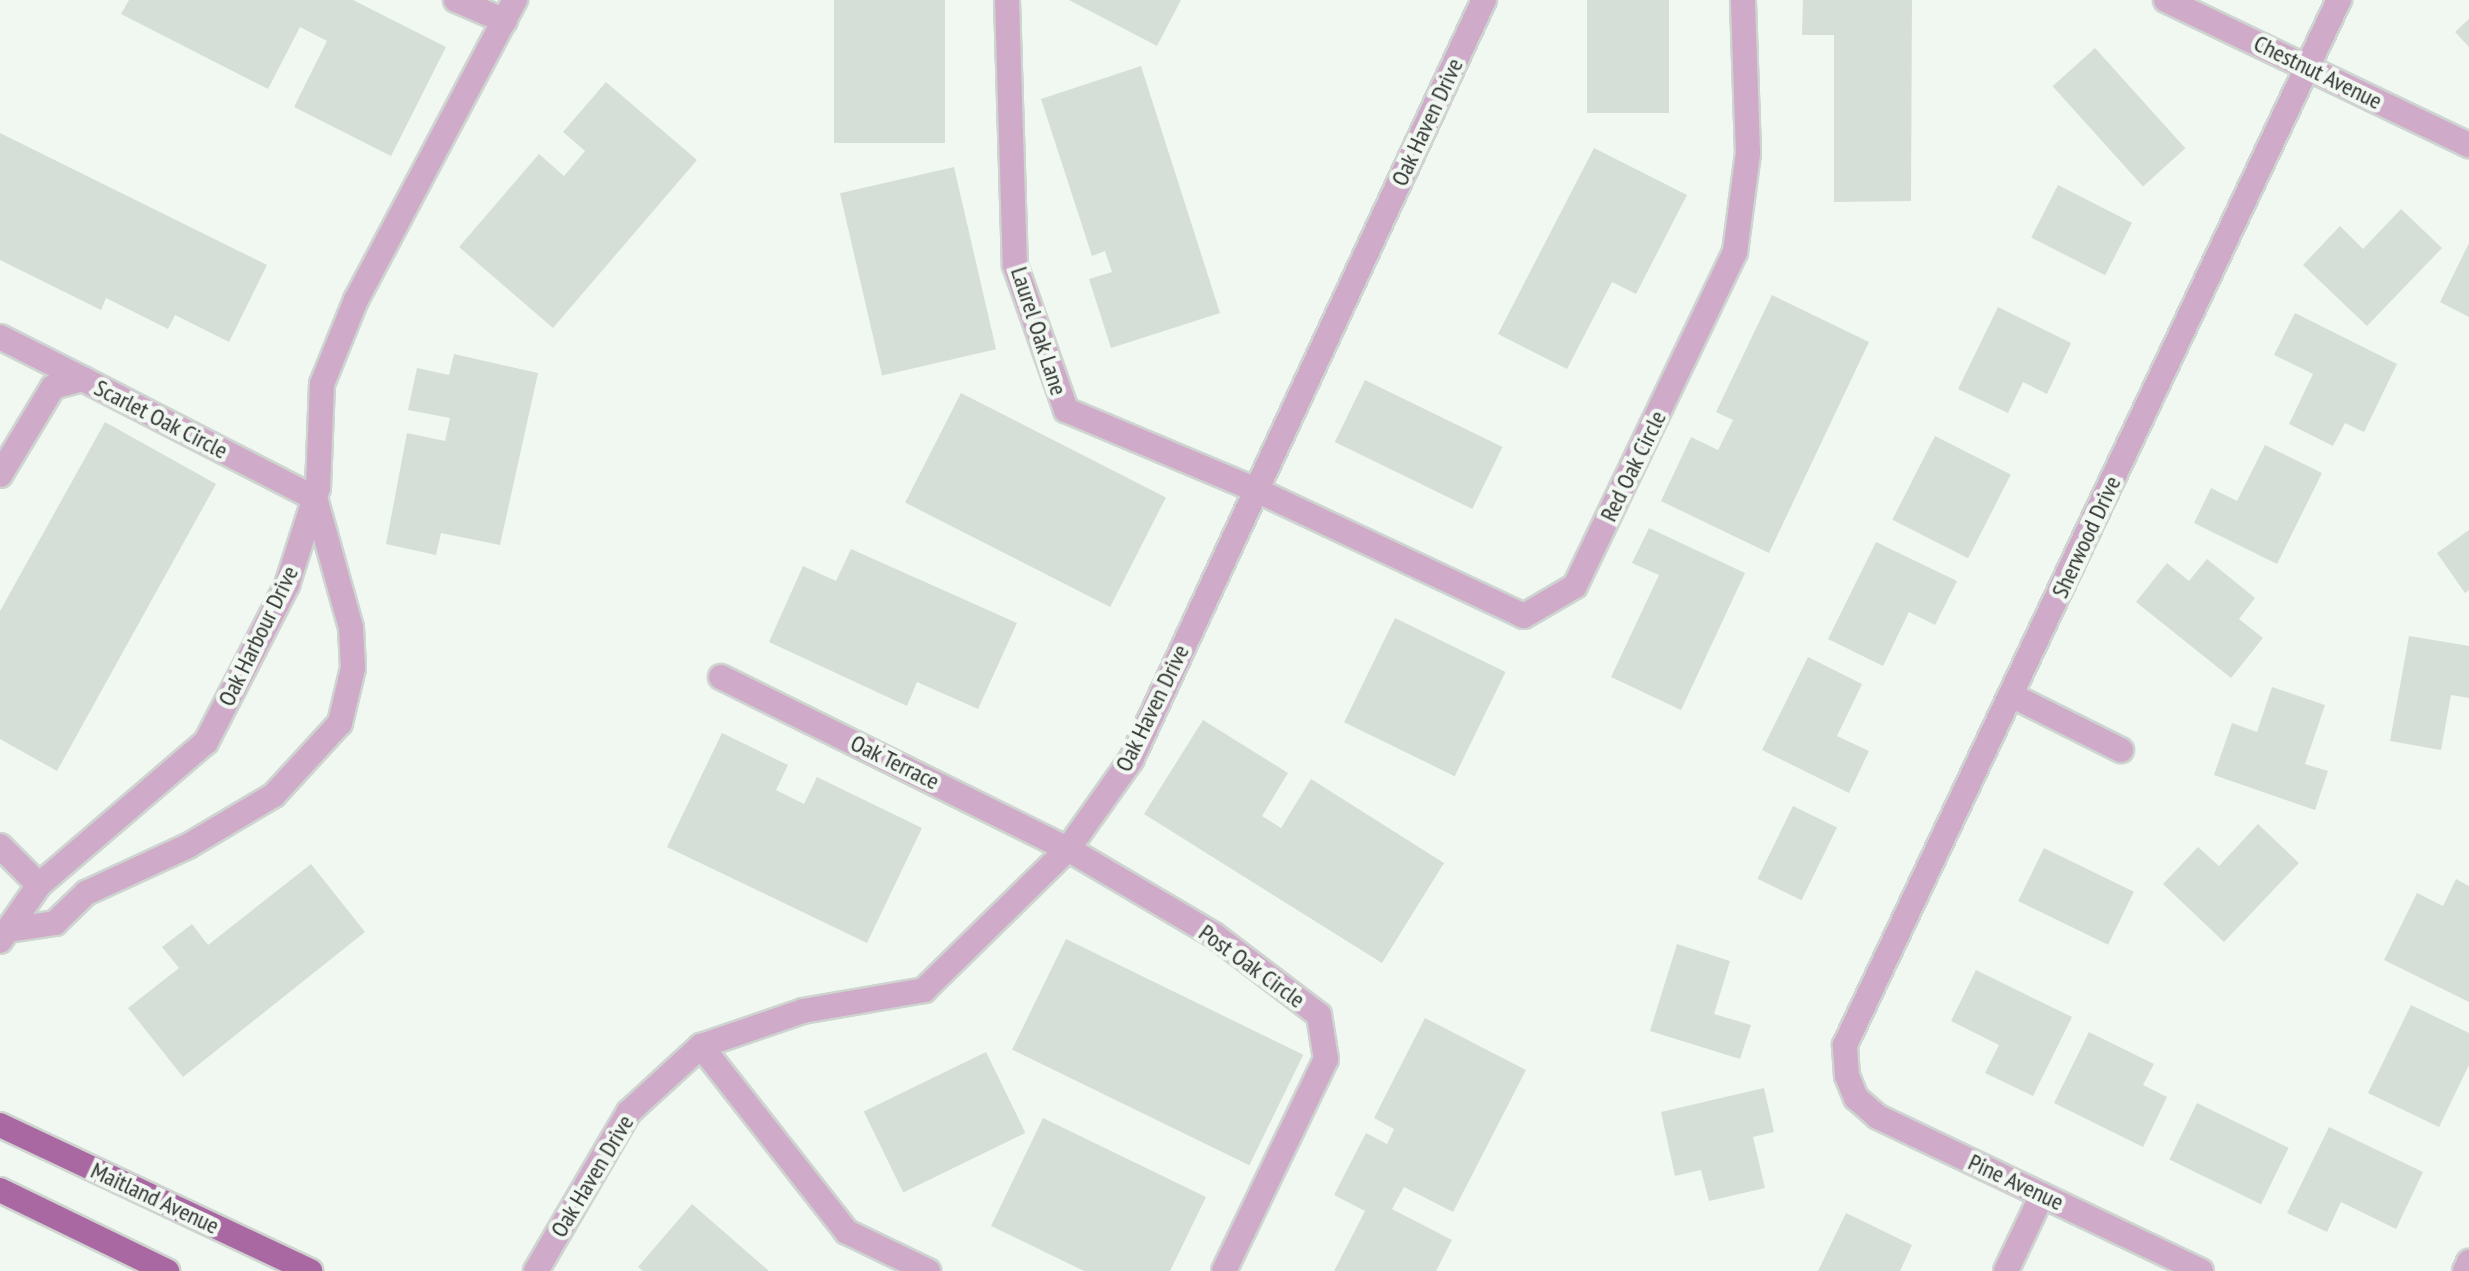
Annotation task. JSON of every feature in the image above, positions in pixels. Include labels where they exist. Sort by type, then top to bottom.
[{"type":"main road","name":"Maitland Avenue","points":[[0,1125],[310,1271]]},
{"type":"main road","points":[[0,1190],[167,1271]]},
{"type":"street","points":[[456,0],[510,10]]},
{"type":"street","name":"Laurel Oak Lane","points":[[1007,0],[1015,265],[1066,410],[1254,489]]},
{"type":"street","name":"Oak Haven Drive","points":[[536,1271],[629,1112],[701,1046],[803,1011],[924,990],[1068,849],[1131,760],[1254,489],[1484,0]]},
{"type":"street","name":"Red Oak Circle","points":[[1254,489],[1524,616],[1575,586],[1735,252],[1748,153],[1743,0]]},
{"type":"street","name":"Chestnut Avenue","points":[[2166,0],[2469,145]]},
{"type":"street","name":"Sherwood Drive","points":[[1847,1076],[1845,1045],[1853,1022],[2339,0]]},
{"type":"street","name":"Oak Harbour Drive","points":[[4,936],[39,885],[206,742],[287,585],[315,498],[322,384],[356,300],[510,10]]},
{"type":"street","points":[[0,337],[83,379]]},
{"type":"street","name":"Scarlet Oak Circle","points":[[0,475],[53,387],[83,379],[315,498]]},
{"type":"street","points":[[4,936],[55,923],[86,893],[188,846],[274,795],[340,723],[353,668],[351,628],[315,498]]},
{"type":"street","name":"Oak Terrace","points":[[721,677],[1068,849]]},
{"type":"street","points":[[2011,695],[2121,750]]},
{"type":"street","points":[[0,846],[39,885]]},
{"type":"street","name":"Post Oak Circle","points":[[1068,849],[1214,935],[1319,1015],[1326,1059],[1224,1271]]},
{"type":"street","points":[[701,1046],[847,1232],[928,1271]]},
{"type":"street","name":"Pine Avenue","points":[[1847,1076],[1856,1098],[1878,1117],[2201,1271]]},
{"type":"street","points":[[2006,1271],[2042,1195]]},
{"type":"street","points":[[2465,1271],[2469,1262]]},
{"type":"building","points":[[129,0],[353,0],[446,47],[391,156],[294,107],[327,41],[300,27],[268,89],[121,14]]},
{"type":"building","points":[[834,0],[945,0],[945,143],[834,143]]},
{"type":"building","points":[[1069,0],[1181,0],[1157,46]]},
{"type":"building","points":[[1587,0],[1669,0],[1669,113],[1587,113]]},
{"type":"building","points":[[1803,0],[1912,0],[1911,201],[1834,202],[1834,35],[1802,35]]},
{"type":"building","points":[[2469,19],[2469,47],[2455,32]]},
{"type":"building","points":[[2095,48],[2185,148],[2143,186],[2053,86]]},
{"type":"building","points":[[1141,66],[1220,313],[1111,348],[1089,279],[1112,272],[1105,251],[1092,256],[1041,99]]},
{"type":"building","points":[[606,82],[697,160],[553,328],[459,247],[539,154],[564,176],[585,151],[563,132]]},
{"type":"building","points":[[0,133],[267,265],[229,342],[175,315],[168,329],[106,298],[101,310],[0,260]]},
{"type":"building","points":[[1594,148],[1687,195],[1636,294],[1612,282],[1567,369],[1498,334]]},
{"type":"building","points":[[954,167],[996,349],[882,376],[840,193]]},
{"type":"building","points":[[2058,185],[2132,223],[2105,275],[2031,238]]},
{"type":"building","points":[[2401,209],[2442,248],[2367,326],[2303,265],[2340,226],[2363,249]]},
{"type":"building","points":[[2469,243],[2469,317],[2440,302]]},
{"type":"building","points":[[1772,295],[1869,342],[1769,553],[1661,501],[1691,437],[1718,450],[1733,420],[1716,412]]},
{"type":"building","points":[[1998,307],[2071,343],[2047,394],[2023,382],[2008,413],[1958,389]]},
{"type":"building","points":[[2295,313],[2397,364],[2364,432],[2345,423],[2333,446],[2289,424],[2313,374],[2274,355]]},
{"type":"building","points":[[454,354],[538,373],[500,545],[441,533],[436,555],[386,544],[407,433],[445,441],[450,418],[408,410],[417,368],[449,375]]},
{"type":"building","points":[[1365,380],[1503,447],[1472,509],[1335,442]]},
{"type":"building","points":[[961,393],[1166,497],[1110,607],[905,503]]},
{"type":"building","points":[[105,422],[216,484],[57,771],[0,739],[0,611]]},
{"type":"building","points":[[1935,436],[2011,475],[1968,558],[1892,520]]},
{"type":"building","points":[[2265,445],[2322,473],[2277,564],[2194,523],[2211,488],[2237,501]]},
{"type":"building","points":[[1649,528],[1745,573],[1681,710],[1611,677],[1659,575],[1632,563]]},
{"type":"building","points":[[2469,530],[2469,590],[2465,593],[2437,553]]},
{"type":"building","points":[[1876,542],[1957,581],[1935,625],[1909,612],[1883,666],[1828,639]]},
{"type":"building","points":[[851,549],[1017,623],[978,709],[917,682],[907,706],[769,642],[803,566],[836,581]]},
{"type":"building","points":[[2207,559],[2255,598],[2239,619],[2263,638],[2231,678],[2136,602],[2167,563],[2189,581]]},
{"type":"building","points":[[1395,618],[1506,672],[1455,776],[1344,722]]},
{"type":"building","points":[[2409,636],[2469,646],[2469,698],[2451,695],[2441,750],[2390,741]]},
{"type":"building","points":[[1808,657],[1862,684],[1837,736],[1869,751],[1849,793],[1762,750]]},
{"type":"building","points":[[2272,687],[2325,705],[2305,764],[2328,771],[2315,810],[2214,775],[2232,723],[2257,732]]},
{"type":"building","points":[[1203,720],[1288,773],[1262,816],[1281,828],[1311,779],[1444,863],[1382,963],[1144,814]]},
{"type":"building","points":[[722,733],[788,765],[776,790],[804,804],[817,777],[922,828],[867,943],[667,847]]},
{"type":"building","points":[[1793,806],[1837,827],[1802,900],[1757,879]]},
{"type":"building","points":[[2258,824],[2299,863],[2224,942],[2163,884],[2198,847],[2219,866]]},
{"type":"building","points":[[2044,848],[2134,892],[2108,945],[2018,901]]},
{"type":"building","points":[[311,864],[365,932],[183,1077],[128,1008],[179,968],[162,947],[192,924],[208,945]]},
{"type":"building","points":[[2456,879],[2469,886],[2469,1002],[2384,960],[2417,893],[2443,906]]},
{"type":"building","points":[[1066,939],[1303,1055],[1249,1165],[1012,1050]]},
{"type":"building","points":[[1677,944],[1730,961],[1714,1014],[1751,1025],[1740,1059],[1650,1031]]},
{"type":"building","points":[[1976,970],[2072,1017],[2033,1096],[1985,1073],[1999,1045],[1951,1021]]},
{"type":"building","points":[[2411,1005],[2469,1033],[2469,1065],[2439,1127],[2368,1093]]},
{"type":"building","points":[[1425,1018],[1526,1070],[1453,1212],[1404,1187],[1392,1209],[1452,1240],[1436,1271],[1334,1271],[1365,1211],[1334,1195],[1366,1133],[1387,1144],[1394,1129],[1374,1118]]},
{"type":"building","points":[[2089,1032],[2154,1064],[2143,1085],[2167,1097],[2143,1147],[2054,1103]]},
{"type":"building","points":[[986,1052],[1025,1133],[903,1193],[864,1112]]},
{"type":"building","points":[[1764,1088],[1774,1132],[1753,1137],[1765,1188],[1709,1201],[1701,1170],[1675,1176],[1661,1112]]},
{"type":"building","points":[[2197,1103],[2289,1148],[2261,1204],[2169,1160]]},
{"type":"building","points":[[1043,1118],[1206,1197],[1170,1271],[1084,1271],[991,1226]]},
{"type":"building","points":[[2329,1127],[2423,1172],[2396,1229],[2341,1202],[2327,1232],[2287,1213]]},
{"type":"building","points":[[692,1204],[769,1271],[643,1271],[638,1267]]},
{"type":"building","points":[[1846,1213],[1912,1245],[1900,1271],[1818,1271]]}]
